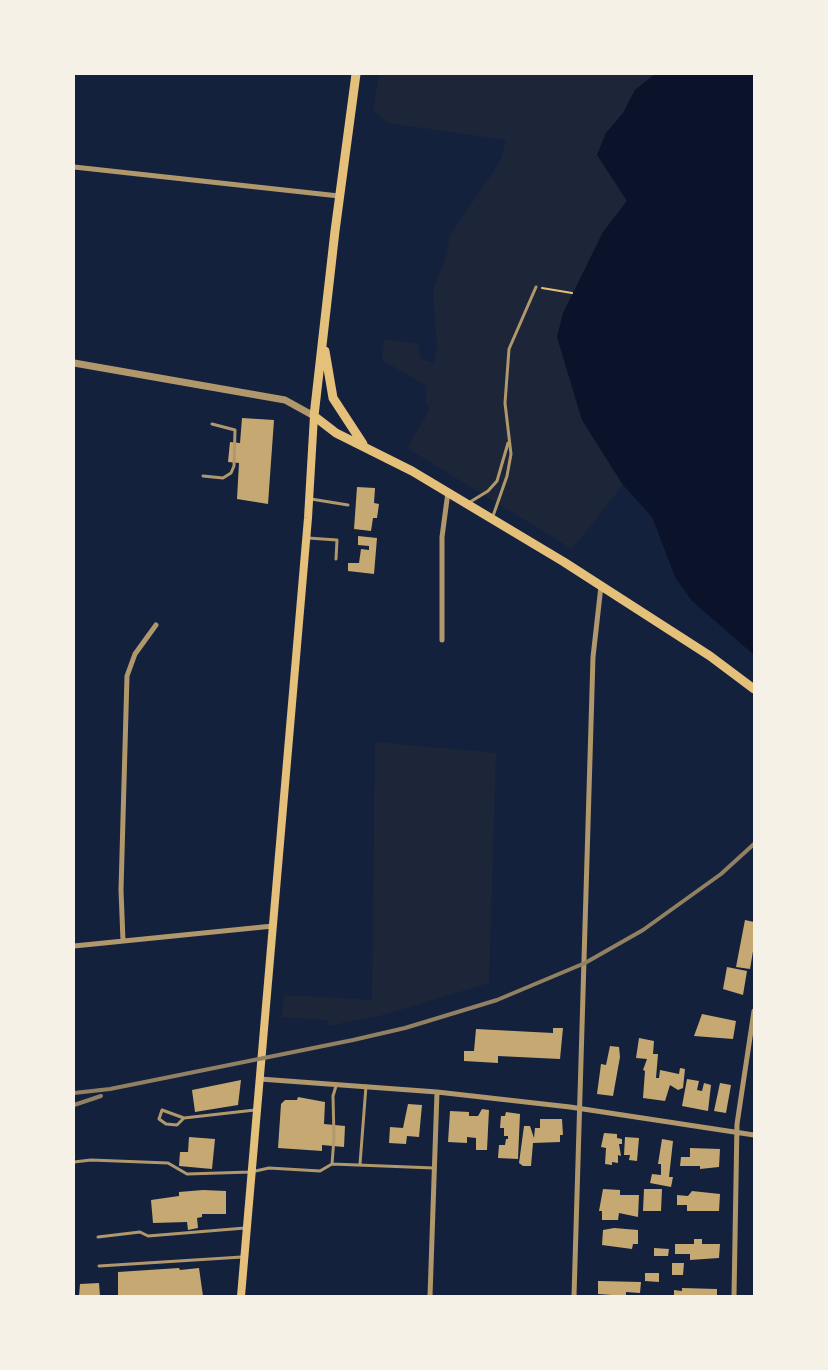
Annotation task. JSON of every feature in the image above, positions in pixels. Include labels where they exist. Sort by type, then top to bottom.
[{"type":"highway","points":[[356,74],[339,196],[314,416],[336,433],[364,446],[492,518],[710,656],[754,689]]},
{"type":"highway","points":[[323,333],[333,398],[364,446]]},
{"type":"main road","points":[[241,1296],[306,538],[314,416]]},
{"type":"street","points":[[74,167],[339,196]]},
{"type":"street","points":[[74,363],[285,400],[314,416]]},
{"type":"street","points":[[442,640],[442,537],[448,492]]},
{"type":"street","points":[[574,1296],[593,657],[601,586]]},
{"type":"street","points":[[123,941],[121,879],[127,676],[135,654],[156,625]]},
{"type":"street","points":[[74,946],[273,926]]},
{"type":"street","points":[[734,1296],[737,1124],[754,1011]]},
{"type":"street","points":[[260,1079],[437,1092],[580,1108],[754,1135]]},
{"type":"street","points":[[430,1296],[437,1092]]},
{"type":"lane","points":[[492,518],[507,476],[511,454],[505,403],[509,349],[536,287]]},
{"type":"lane","points":[[203,476],[223,478],[231,473],[234,466],[235,430],[212,424]]},
{"type":"lane","points":[[467,504],[488,491],[497,481],[509,438]]},
{"type":"lane","points":[[309,498],[348,505]]},
{"type":"lane","points":[[306,538],[337,540],[336,559]]},
{"type":"lane","points":[[332,1164],[333,1096],[337,1084]]},
{"type":"lane","points":[[360,1164],[366,1086]]},
{"type":"lane","points":[[184,1118],[177,1125],[166,1124],[159,1119],[162,1110],[184,1118],[256,1110]]},
{"type":"lane","points":[[74,1162],[91,1160],[168,1163],[187,1174],[251,1172],[269,1168],[320,1171],[332,1164],[434,1168]]},
{"type":"lane","points":[[98,1237],[140,1232],[147,1236],[246,1228]]},
{"type":"lane","points":[[99,1266],[244,1257]]},
{"type":"path","points":[[536,287],[572,293]]},
{"type":"shaded area","points":[[379,74],[655,74],[635,90],[623,113],[606,133],[597,155],[627,200],[603,232],[557,337],[582,420],[623,485],[572,549],[407,448],[430,409],[425,401],[427,386],[382,360],[384,339],[418,344],[421,359],[434,363],[437,348],[433,289],[447,255],[450,235],[501,160],[506,140],[388,123],[373,111]]},
{"type":"shaded area","points":[[655,74],[754,74],[754,655],[692,601],[675,577],[652,517],[623,485],[582,420],[557,337],[563,313],[603,232],[627,201],[597,155],[606,133],[623,113],[635,90]]},
{"type":"shaded area","points":[[375,742],[496,753],[489,983],[379,1016],[328,1026],[328,1020],[282,1017],[284,995],[372,1000]]},
{"type":"building","points":[[242,418],[274,420],[268,504],[237,499],[239,463],[228,462],[230,442],[240,443]]},
{"type":"building","points":[[357,487],[375,488],[374,503],[379,504],[377,518],[373,518],[371,531],[354,529]]},
{"type":"building","points":[[358,536],[377,538],[374,574],[348,571],[348,563],[359,563],[361,549],[369,550],[369,546],[358,545]]},
{"type":"building","points":[[745,920],[754,922],[754,945],[750,969],[736,967]]},
{"type":"building","points":[[727,967],[747,971],[743,995],[723,989]]},
{"type":"building","points":[[702,1014],[736,1021],[733,1039],[694,1036]]},
{"type":"building","points":[[553,1028],[563,1028],[560,1059],[498,1056],[498,1063],[464,1061],[464,1051],[474,1051],[476,1029],[553,1033]]},
{"type":"building","points":[[639,1038],[654,1041],[653,1054],[658,1054],[656,1078],[659,1078],[660,1070],[679,1074],[680,1068],[685,1069],[683,1088],[678,1090],[670,1085],[665,1101],[643,1098],[645,1071],[643,1070],[647,1059],[636,1058]]},
{"type":"building","points":[[610,1046],[619,1047],[620,1057],[613,1096],[597,1094],[601,1064],[606,1065]]},
{"type":"building","points":[[687,1079],[699,1081],[697,1090],[702,1091],[704,1083],[711,1085],[708,1111],[682,1106]]},
{"type":"building","points":[[241,1080],[238,1105],[195,1112],[192,1090]]},
{"type":"building","points":[[720,1083],[731,1085],[726,1113],[714,1111]]},
{"type":"building","points":[[298,1097],[325,1102],[324,1124],[345,1126],[344,1147],[322,1145],[322,1151],[278,1148],[281,1104],[285,1100],[297,1100]]},
{"type":"building","points":[[408,1104],[422,1105],[419,1137],[407,1136],[406,1144],[389,1143],[390,1127],[403,1128]]},
{"type":"building","points":[[482,1109],[489,1110],[487,1150],[476,1150],[476,1138],[467,1137],[467,1143],[448,1142],[450,1111],[469,1112],[469,1116],[478,1116]]},
{"type":"building","points":[[506,1112],[520,1114],[518,1159],[498,1158],[499,1145],[505,1145],[508,1139],[508,1136],[504,1136],[504,1128],[500,1128],[501,1116],[505,1116]]},
{"type":"building","points":[[540,1119],[562,1119],[563,1135],[560,1135],[560,1142],[533,1143],[531,1166],[523,1166],[519,1163],[524,1126],[530,1126],[534,1138],[535,1128],[540,1128]]},
{"type":"building","points":[[604,1133],[617,1134],[617,1138],[622,1139],[622,1144],[619,1144],[621,1156],[618,1155],[618,1163],[605,1164],[606,1148],[601,1147]]},
{"type":"building","points":[[189,1137],[215,1139],[212,1169],[179,1166],[180,1152],[188,1152]]},
{"type":"building","points":[[625,1137],[639,1138],[637,1161],[629,1160],[630,1155],[624,1155]]},
{"type":"building","points":[[662,1139],[673,1141],[669,1177],[673,1177],[671,1187],[650,1183],[652,1174],[661,1175],[661,1164],[658,1164]]},
{"type":"building","points":[[690,1148],[720,1149],[719,1167],[700,1169],[700,1166],[680,1166],[681,1157],[690,1157]]},
{"type":"building","points":[[603,1189],[620,1190],[620,1195],[639,1195],[638,1217],[619,1213],[618,1220],[602,1220],[602,1211],[599,1211]]},
{"type":"building","points":[[644,1189],[662,1189],[661,1211],[643,1211]]},
{"type":"building","points":[[226,1191],[226,1214],[202,1214],[202,1217],[197,1218],[198,1228],[188,1230],[187,1222],[153,1223],[151,1200],[179,1196],[179,1192]]},
{"type":"building","points":[[692,1191],[720,1194],[719,1211],[687,1211],[687,1205],[677,1205],[677,1195],[688,1196]]},
{"type":"building","points":[[614,1228],[638,1230],[638,1244],[633,1244],[632,1249],[602,1245],[603,1230]]},
{"type":"building","points":[[694,1239],[702,1239],[702,1244],[720,1244],[719,1258],[690,1260],[690,1254],[675,1254],[675,1244],[694,1244]]},
{"type":"building","points":[[654,1248],[669,1249],[668,1256],[654,1256]]},
{"type":"building","points":[[672,1263],[684,1263],[683,1275],[672,1275]]},
{"type":"building","points":[[179,1268],[180,1270],[199,1268],[203,1296],[118,1296],[118,1272]]},
{"type":"building","points":[[645,1273],[659,1273],[659,1282],[645,1281]]},
{"type":"building","points":[[598,1281],[641,1282],[640,1293],[626,1292],[626,1296],[598,1294]]},
{"type":"building","points":[[99,1283],[100,1296],[79,1296],[80,1284]]},
{"type":"building","points":[[682,1288],[717,1289],[717,1296],[674,1296],[674,1290],[682,1291]]},
{"type":"railway","points":[[74,1093],[110,1089],[353,1040],[405,1028],[497,1000],[585,963],[643,930],[721,874],[754,844]]},
{"type":"railway","points":[[74,1105],[101,1096]]}]
